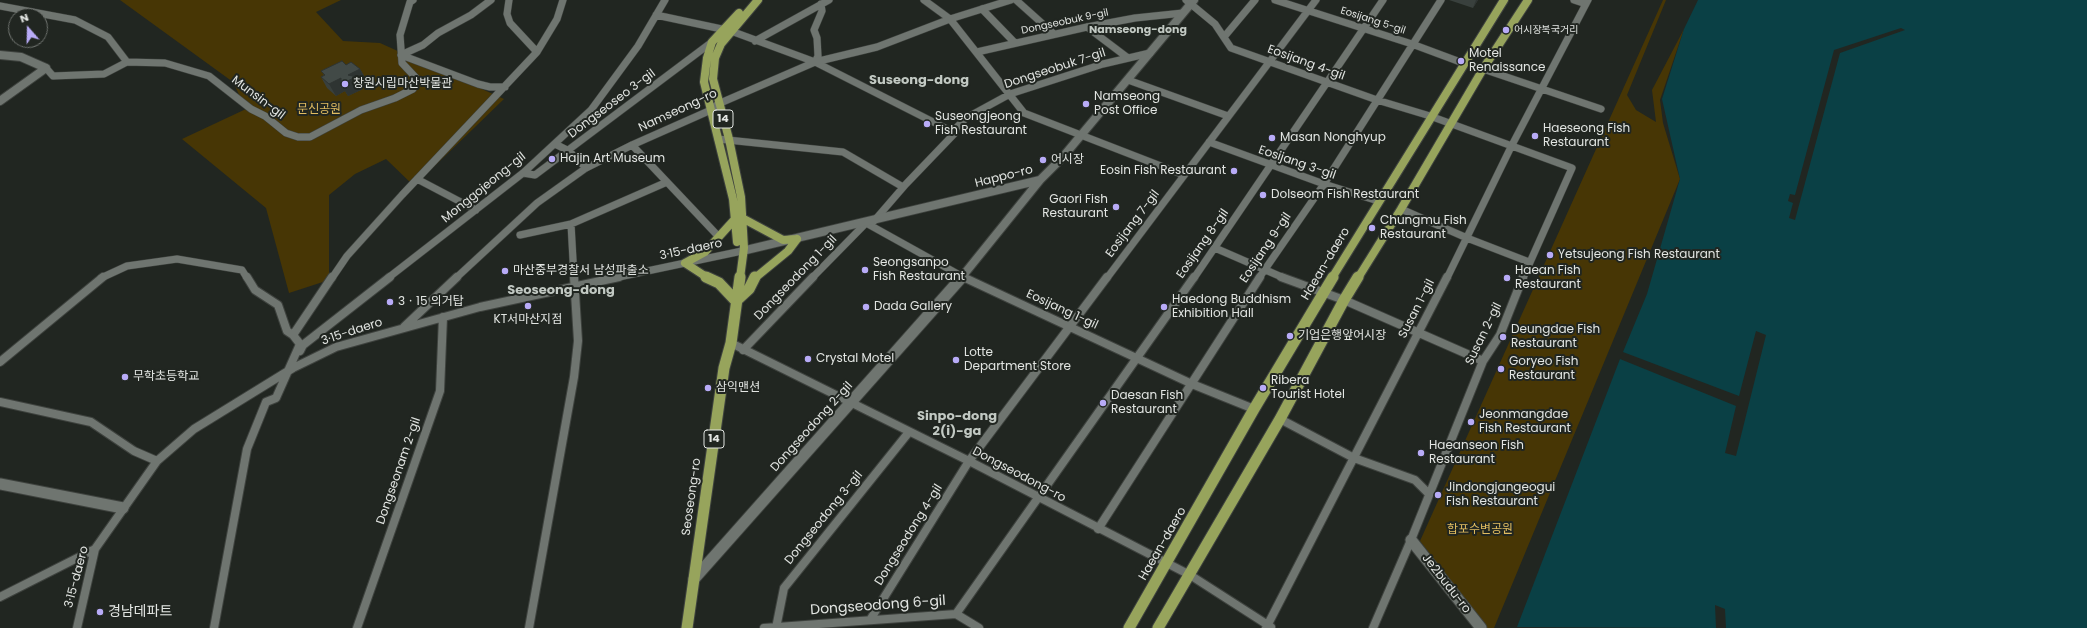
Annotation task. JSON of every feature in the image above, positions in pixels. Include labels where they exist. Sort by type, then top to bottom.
[{"type":"main road","name":"3·15-daero","points":[[738,219],[718,140],[712,79],[714,58],[727,30],[750,0]]},
{"type":"main road","name":"3·15-daero","points":[[742,251],[738,249],[738,219],[741,197],[729,140],[704,82],[707,58],[712,42],[727,30],[758,0]]},
{"type":"main road","name":"Haean-daero","points":[[1129,628],[1167,564],[1254,409],[1378,201],[1463,63],[1504,0]]},
{"type":"main road","points":[[1158,628],[1280,420],[1344,300],[1401,209],[1483,69],[1528,0]]},
{"type":"main road","name":"Happo-ro","points":[[742,251],[870,222],[1040,180],[1128,80],[1183,13],[1190,2]]},
{"type":"main road","points":[[0,55],[21,57],[46,68]]},
{"type":"main road","points":[[0,101],[46,68]]},
{"type":"main road","name":"Dongseodong 2-gil","points":[[694,579],[962,277],[1040,180]]},
{"type":"main road","points":[[738,219],[783,240],[797,239],[788,250],[756,276],[749,289],[736,301],[719,283],[702,276],[685,263],[705,252],[738,219]]},
{"type":"main road","name":"Seoseong-ro","points":[[687,628],[724,368],[730,343],[742,251]]},
{"type":"main road","points":[[0,484],[123,508]]},
{"type":"main road","name":"Je2budu-ro","points":[[1411,540],[1481,628]]},
{"type":"street","points":[[401,55],[400,36],[410,2],[413,0]]},
{"type":"street","points":[[401,55],[423,45],[438,33],[471,15],[491,0]]},
{"type":"street","points":[[509,0],[507,14],[510,23],[537,52]]},
{"type":"street","points":[[293,335],[347,256],[417,179],[537,52],[557,19],[563,0]]},
{"type":"street","name":"Monggojeong-gil","points":[[290,370],[303,345],[523,173],[591,110],[638,46],[665,0]]},
{"type":"street","points":[[755,41],[829,0]]},
{"type":"street","points":[[924,0],[950,19],[1024,113],[1080,136],[1184,175]]},
{"type":"street","name":"Namseong-ro","points":[[403,328],[537,203],[586,168],[632,145],[815,62],[877,47],[950,19],[1011,0]]},
{"type":"street","points":[[1016,0],[1054,34]]},
{"type":"street","points":[[1224,37],[1255,0]]},
{"type":"street","name":"Eosijang 5-gil","points":[[1275,0],[1364,30],[1412,44],[1463,63]]},
{"type":"street","name":"Eosijang 7-gil","points":[[968,462],[1316,0]]},
{"type":"street","name":"Eosijang 8-gil","points":[[956,614],[1039,499],[1215,248],[1383,0]]},
{"type":"street","name":"Eosijang 9-gil","points":[[1098,529],[1264,271],[1324,184],[1441,0]]},
{"type":"street","points":[[1574,0],[1587,2]]},
{"type":"street","name":"Eosijang 4-gil","points":[[1190,2],[1215,24],[1231,48],[1377,100],[1430,116]]},
{"type":"street","name":"Susan 1-gil","points":[[1269,627],[1354,458],[1419,335],[1541,88],[1587,2]]},
{"type":"street","points":[[815,62],[818,56],[817,38],[814,30],[822,11],[821,4]]},
{"type":"street","points":[[0,6],[75,20],[108,37],[127,62],[104,74],[53,76],[46,68]]},
{"type":"street","points":[[982,9],[1015,43]]},
{"type":"street","name":"Dongseobuk 9-gil","points":[[976,52],[1087,27],[1135,18],[1183,13]]},
{"type":"street","points":[[656,15],[727,30],[815,62],[955,133]]},
{"type":"street","points":[[1087,27],[1128,58]]},
{"type":"street","name":"Dongseoseo 3-gil","points":[[523,173],[535,175],[712,42]]},
{"type":"street","name":"Dongseobuk 7-gil","points":[[870,222],[955,133],[956,128],[966,118],[989,107],[1010,94],[1128,58],[1150,53]]},
{"type":"street","points":[[401,55],[478,84],[490,87],[505,87]]},
{"type":"street","name":"Munsin-gil","points":[[127,62],[165,63],[209,76],[251,109],[265,116],[286,133],[298,137],[310,137],[362,110],[396,98],[412,89],[417,79],[402,63],[401,55]]},
{"type":"street","points":[[1483,69],[1601,109]]},
{"type":"street","points":[[1128,80],[1228,116]]},
{"type":"street","name":"Susan 2-gil","points":[[1373,628],[1411,540],[1483,361],[1500,335],[1529,262],[1572,168],[1511,148],[1430,116]]},
{"type":"street","points":[[718,140],[843,152],[903,187]]},
{"type":"street","name":"Eosijang 3-gil","points":[[1209,142],[1271,166],[1378,201]]},
{"type":"street","points":[[555,144],[569,150],[581,165],[586,168]]},
{"type":"street","points":[[632,145],[719,237]]},
{"type":"street","points":[[417,179],[476,210]]},
{"type":"street","points":[[520,235],[571,224],[667,182]]},
{"type":"street","points":[[1401,209],[1467,238],[1529,262]]},
{"type":"street","name":"Eosijang 1-gil","points":[[870,222],[962,277],[1192,384],[1254,409]]},
{"type":"street","name":"Dongseodong 1-gil","points":[[743,350],[870,222]]},
{"type":"street","points":[[529,628],[574,377],[578,341],[571,224]]},
{"type":"street","points":[[1215,248],[1264,271],[1344,300],[1419,335],[1483,361]]},
{"type":"street","name":"3·15-daero","points":[[77,628],[95,549],[157,462],[194,429],[290,370],[336,347],[480,307],[742,251]]},
{"type":"street","points":[[0,362],[99,279],[127,266],[177,259],[242,270],[255,290],[278,305],[286,331],[293,335],[300,344],[290,370],[276,398],[266,402],[247,449],[214,628]]},
{"type":"street","name":"Dongseonam 2-gil","points":[[356,628],[440,391],[443,317]]},
{"type":"street","name":"Dongseodong-ro","points":[[730,343],[1190,575],[1269,627]]},
{"type":"street","points":[[0,402],[91,422],[134,452],[157,462]]},
{"type":"street","points":[[1280,420],[1354,458],[1415,480],[1429,494]]},
{"type":"street","name":"Dongseodong 3-gil","points":[[776,627],[784,588],[909,432]]},
{"type":"street","name":"Dongseodong 4-gil","points":[[870,620],[968,462]]},
{"type":"street","points":[[0,597],[95,549]]},
{"type":"street","name":"Dongseodong 6-gil","points":[[764,628],[956,614],[978,628]]},
{"type":"green space","name":"문신공원","points":[[120,0],[341,0],[316,12],[343,41],[380,43],[504,99],[414,186],[386,159],[355,174],[329,195],[329,280],[289,293],[266,208],[182,139],[246,109],[233,82]]},
{"type":"green space","name":"합포수변공원","points":[[1663,0],[1666,0],[1627,95],[1636,110],[1656,122],[1652,90],[1684,29],[1660,100],[1663,123],[1680,179],[1494,628],[1486,628],[1420,541]]},
{"type":"water","points":[[1698,0],[2087,0],[2087,628],[1726,628],[1725,609],[1715,605],[1716,628],[1517,627],[1620,359],[1736,406],[1725,453],[1736,456],[1766,335],[1756,331],[1739,396],[1623,352],[1647,294],[1680,179],[1662,99],[1684,29]],"holes":[[[1901,28],[1905,30],[1840,53],[1795,220],[1789,218],[1793,203],[1788,201],[1790,194],[1795,195],[1834,50]]]},
{"type":"building","points":[[342,61],[346,65],[351,62],[360,69],[348,75],[356,77],[341,84],[341,78],[329,84],[321,77],[325,75],[321,71]]},
{"type":"place","name":"어시장복국거리","points":[[1506,30]]},
{"type":"place","name":"Motel Renaissance","points":[[1461,61]]},
{"type":"place","name":"창원시립마산박물관","points":[[345,84]]},
{"type":"place","name":"Namseong Post Office","points":[[1086,104]]},
{"type":"place","name":"Suseongjeong Fish Restaurant","points":[[927,124]]},
{"type":"place","name":"Haeseong Fish Restaurant","points":[[1535,136]]},
{"type":"place","name":"Masan Nonghyup","points":[[1272,138]]},
{"type":"place","name":"Hajin Art Museum","points":[[552,159]]},
{"type":"place","name":"어시장","points":[[1043,160]]},
{"type":"place","name":"Eosin Fish Restaurant","points":[[1234,171]]},
{"type":"place","name":"Dolseom Fish Restaurant","points":[[1263,195]]},
{"type":"place","name":"Gaori Fish Restaurant","points":[[1116,207]]},
{"type":"place","name":"Chungmu Fish Restaurant","points":[[1372,228]]},
{"type":"place","name":"Yetsujeong Fish Restaurant","points":[[1550,255]]},
{"type":"place","name":"Seongsanpo Fish Restaurant","points":[[865,270]]},
{"type":"place","name":"마산중부경찰서 남성파출소","points":[[505,271]]},
{"type":"place","name":"Haean Fish Restaurant","points":[[1507,278]]},
{"type":"place","name":"3ㆍ15 의거탑","points":[[390,302]]},
{"type":"place","name":"KT서마산지점","points":[[528,306]]},
{"type":"place","name":"Dada Gallery","points":[[866,307]]},
{"type":"place","name":"Haedong Buddhism Exhibition Hall","points":[[1164,307]]},
{"type":"place","name":"기업은행앞어시장","points":[[1290,336]]},
{"type":"place","name":"Deungdae Fish Restaurant","points":[[1503,337]]},
{"type":"place","name":"Crystal Motel","points":[[808,359]]},
{"type":"place","name":"Lotte Department Store","points":[[956,360]]},
{"type":"place","name":"Goryeo Fish Restaurant","points":[[1501,369]]},
{"type":"place","name":"무학초등학교","points":[[125,377]]},
{"type":"place","name":"삼익맨션","points":[[708,388]]},
{"type":"place","name":"Ribera Tourist Hotel","points":[[1263,388]]},
{"type":"place","name":"Daesan Fish Restaurant","points":[[1103,403]]},
{"type":"place","name":"Jeonmangdae Fish Restaurant","points":[[1471,422]]},
{"type":"place","name":"Haeanseon Fish Restaurant","points":[[1421,453]]},
{"type":"place","name":"Jindongjangeogui Fish Restaurant","points":[[1438,495]]},
{"type":"place","name":"경남데파트","points":[[100,612]]},
{"type":"district","name":"Namseong-dong","points":[[1138,30]]},
{"type":"district","name":"Suseong-dong","points":[[919,81]]},
{"type":"district","name":"Seoseong-dong","points":[[561,291]]},
{"type":"district","name":"Sinpo-dong 2(i)-ga","points":[[957,424]]}]
